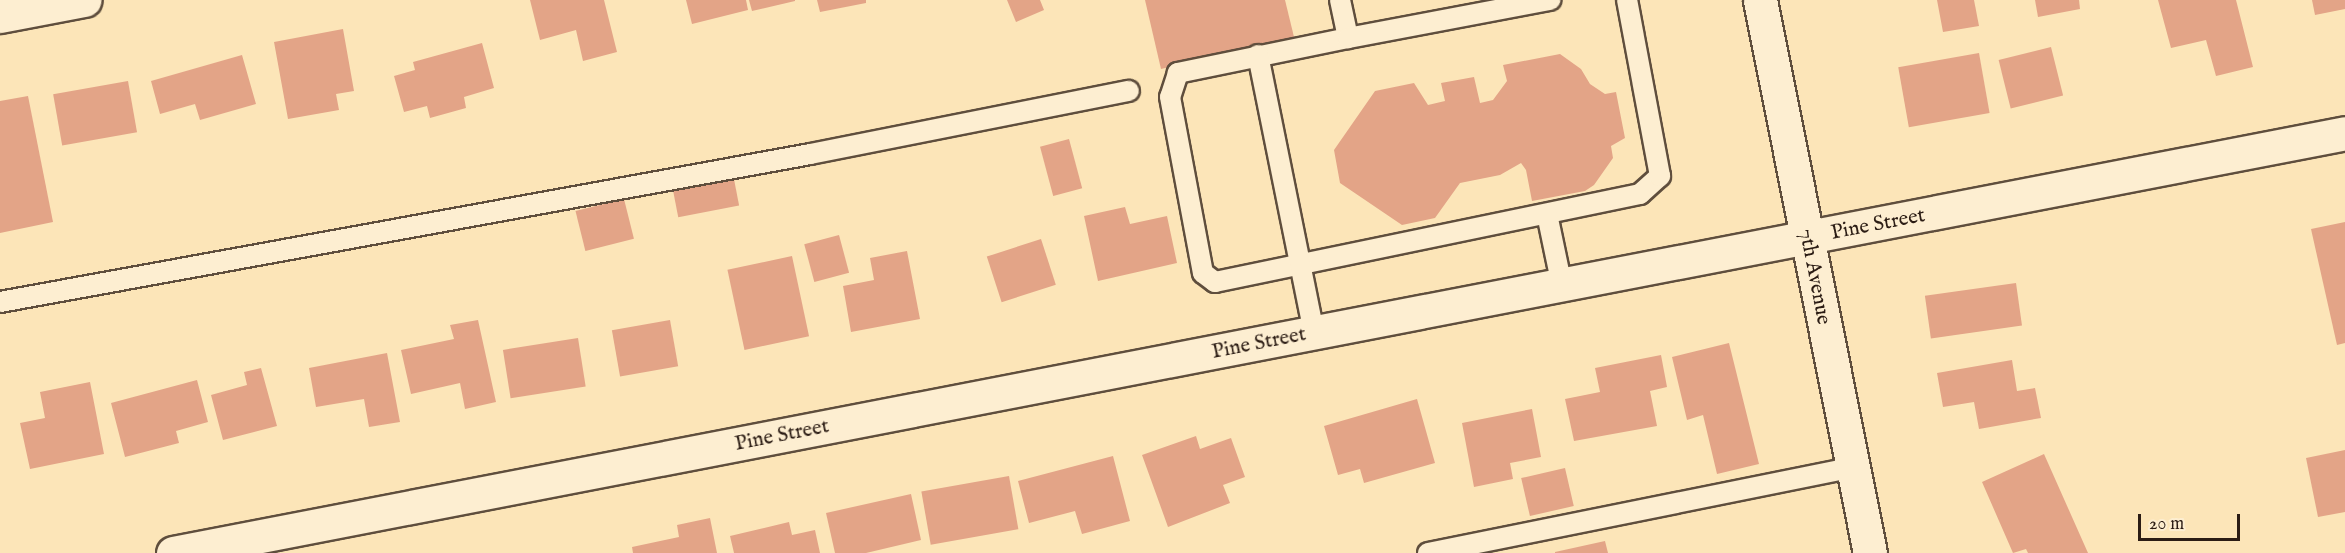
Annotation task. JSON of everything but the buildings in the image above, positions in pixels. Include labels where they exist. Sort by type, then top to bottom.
[{"type":"street","points":[[0,16],[84,0]]},
{"type":"street","name":"7th Avenue","points":[[1760,0],[1870,553]]},
{"type":"street","name":"Pine Street","points":[[173,553],[2345,133]]},
{"type":"lane","points":[[1340,0],[1348,38]]},
{"type":"lane","points":[[1550,0],[1178,73],[1170,97],[1203,273],[1215,282],[1640,194],[1660,176],[1627,0]]},
{"type":"lane","points":[[1258,56],[1314,333]]},
{"type":"lane","points":[[0,302],[798,156],[1129,91]]},
{"type":"lane","points":[[1547,213],[1562,286]]},
{"type":"lane","points":[[1428,553],[1853,467]]}]
